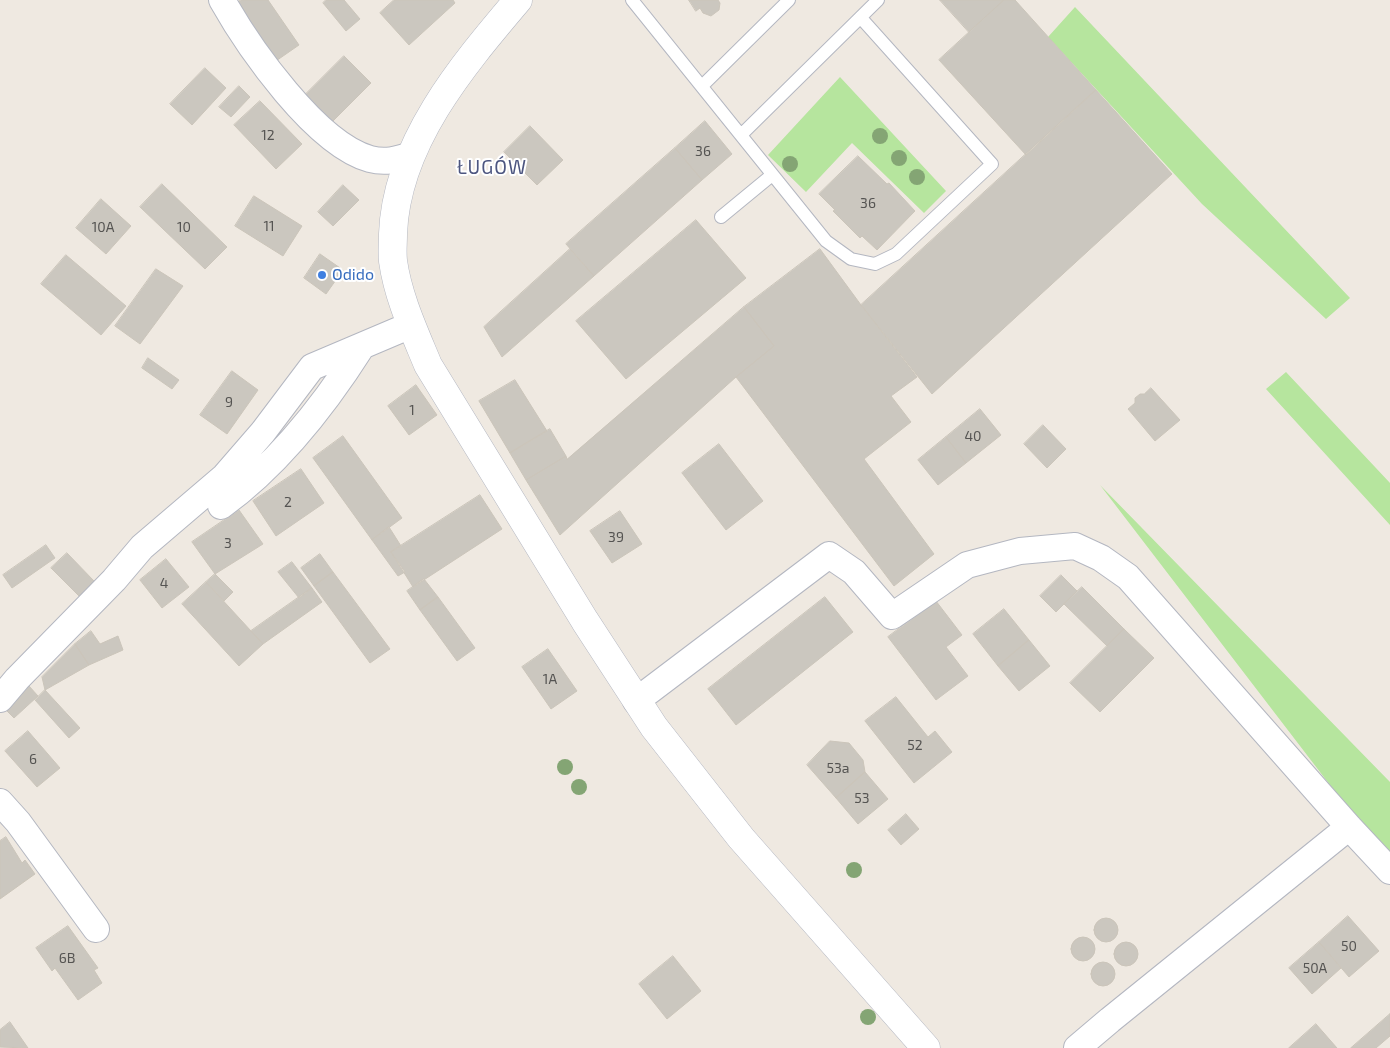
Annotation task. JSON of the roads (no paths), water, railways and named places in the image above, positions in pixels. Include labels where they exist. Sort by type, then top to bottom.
[{"type":"street","points":[[222,0],[232,18],[277,82],[325,133],[354,152],[370,159],[392,161],[411,155]]},
{"type":"street","points":[[518,0],[448,88],[425,126],[411,155],[401,184],[394,216],[392,258],[398,288],[411,325],[428,365],[654,727],[741,838],[926,1048]]},
{"type":"street","points":[[0,699],[114,580],[142,547],[224,477],[263,432],[312,367],[411,325]]},
{"type":"street","points":[[222,506],[246,489],[313,418],[362,346]]},
{"type":"street","points":[[636,701],[829,556],[854,572],[892,616],[967,566],[1020,551],[1075,546],[1101,558],[1128,577],[1390,871]]},
{"type":"street","points":[[0,802],[18,822],[96,928]]},
{"type":"street","points":[[1077,1048],[1117,1013],[1349,827]]},
{"type":"lane","points":[[632,0],[826,241],[851,259],[875,264],[896,254],[992,164],[861,18]]},
{"type":"lane","points":[[702,86],[789,0]]},
{"type":"lane","points":[[741,135],[878,0]]},
{"type":"lane","points":[[721,217],[772,174]]},
{"type":"place","name":"Odido","points":[[322,275]]},
{"type":"district","name":"ŁUGÓW","points":[[492,168]]}]
